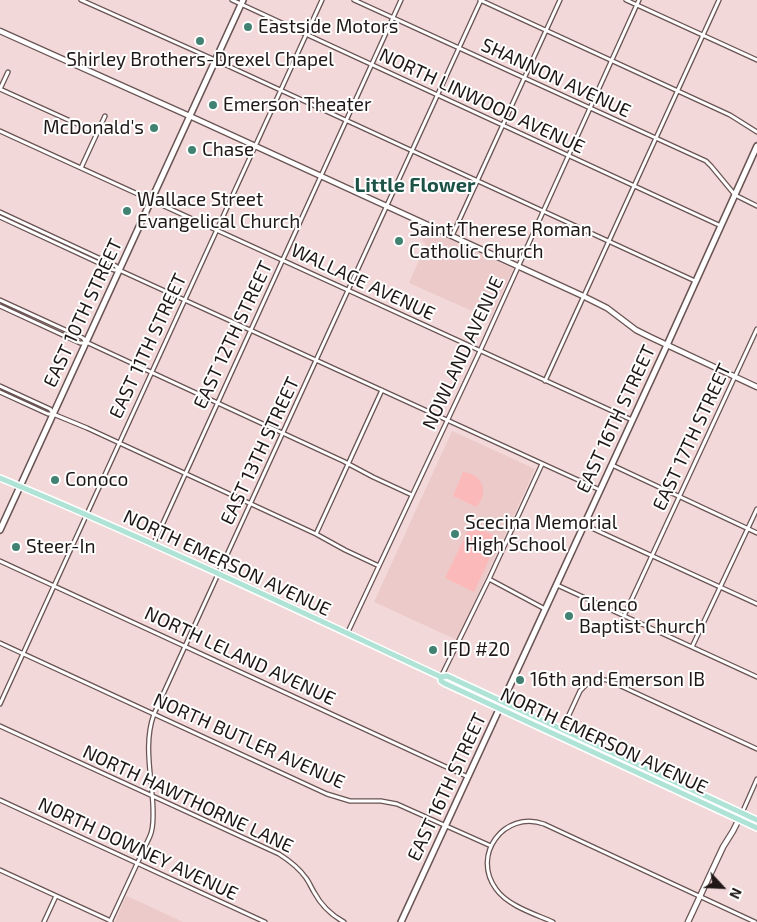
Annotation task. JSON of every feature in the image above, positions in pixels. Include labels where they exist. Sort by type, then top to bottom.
[{"type":"main road","name":"EAST 10TH STREET","points":[[0,530],[242,2]]},
{"type":"main road","name":"EAST 16TH STREET","points":[[401,922],[757,146]]},
{"type":"main road","name":"NORTH EMERSON AVENUE","points":[[0,478],[87,515],[347,634],[441,678],[441,681],[444,683],[757,828]]},
{"type":"main road","name":"NORTH EMERSON AVENUE","points":[[441,678],[447,676],[757,820]]},
{"type":"street","points":[[81,0],[696,281]]},
{"type":"street","name":"NORTH LINWOOD AVENUE","points":[[232,0],[242,2],[306,35],[721,226]]},
{"type":"street","name":"EAST 11TH STREET","points":[[0,704],[322,0]]},
{"type":"street","name":"SHANNON AVENUE","points":[[354,0],[708,162],[735,195]]},
{"type":"street","name":"EAST 12TH STREET","points":[[153,545],[401,0]]},
{"type":"street","points":[[480,0],[730,114],[757,132]]},
{"type":"street","name":"EAST 13TH STREET","points":[[111,921],[153,828],[148,742],[154,714],[480,0]]},
{"type":"street","points":[[452,236],[560,0]]},
{"type":"street","points":[[626,0],[757,60]]},
{"type":"street","name":"NOWLAND AVENUE","points":[[347,634],[480,351],[639,0]]},
{"type":"street","points":[[545,380],[719,0]]},
{"type":"street","points":[[0,31],[583,296],[610,311],[640,332],[757,387]]},
{"type":"street","points":[[8,72],[0,89],[97,133]]},
{"type":"street","points":[[81,168],[105,116]]},
{"type":"street","name":"WALLACE AVENUE","points":[[0,131],[632,420]]},
{"type":"street","points":[[735,195],[757,206]]},
{"type":"street","points":[[0,212],[116,266],[119,270]]},
{"type":"street","points":[[0,217],[600,490]]},
{"type":"street","points":[[36,234],[38,229]]},
{"type":"street","points":[[0,300],[412,495]]},
{"type":"street","points":[[5,302],[1,307],[80,343],[86,342]]},
{"type":"street","name":"EAST 17TH STREET","points":[[624,616],[757,329]]},
{"type":"street","points":[[0,386],[50,409],[53,414]]},
{"type":"street","points":[[316,534],[382,390]]},
{"type":"street","points":[[0,392],[119,443],[316,534],[344,550],[379,566]]},
{"type":"street","points":[[441,678],[542,464]]},
{"type":"street","points":[[612,465],[757,533]]},
{"type":"street","points":[[692,647],[757,509]]},
{"type":"street","points":[[584,524],[757,604]]},
{"type":"street","name":"NORTH LELAND AVENUE","points":[[0,561],[468,777]]},
{"type":"street","points":[[489,579],[545,609]]},
{"type":"street","points":[[556,585],[757,677]]},
{"type":"street","name":"NORTH BUTLER AVENUE","points":[[0,644],[331,796],[350,801],[377,800],[394,803],[491,846]]},
{"type":"street","points":[[562,730],[580,691],[596,680],[604,679],[757,749]]},
{"type":"street","name":"NORTH HAWTHORNE LANE","points":[[0,726],[285,858],[302,872],[325,908],[344,922]]},
{"type":"street","points":[[688,922],[757,779]]},
{"type":"street","name":"NORTH DOWNEY AVENUE","points":[[0,800],[265,922]]},
{"type":"street","points":[[553,922],[510,902],[499,893],[491,880],[488,868],[488,854],[491,846],[498,835],[510,826],[523,821],[539,822],[756,922]]},
{"type":"street","points":[[0,870],[111,921]]},
{"type":"street","points":[[44,922],[56,896]]},
{"type":"shaded area","points":[[427,229],[513,269],[490,319],[409,283],[426,244],[422,240]]},
{"type":"shaded area","name":"Scecina Memorial High School","points":[[452,431],[535,469],[457,640],[374,602]]},
{"type":"shaded area","points":[[463,472],[475,476],[482,485],[483,496],[476,507],[453,496]]},
{"type":"shaded area","points":[[471,524],[499,538],[474,592],[445,578]]},
{"type":"shaded area","points":[[126,896],[138,901],[183,922],[115,922]]},
{"type":"place","name":"Eastside Motors","points":[[248,27]]},
{"type":"place","name":"Shirley Brothers-Drexel Chapel","points":[[200,41]]},
{"type":"place","name":"Emerson Theater","points":[[213,105]]},
{"type":"place","name":"McDonald's","points":[[154,128]]},
{"type":"place","name":"Chase","points":[[192,150]]},
{"type":"place","name":"Wallace Street Evangelical Church","points":[[127,211]]},
{"type":"place","name":"Saint Therese Roman Catholic Church","points":[[399,241]]},
{"type":"place","name":"Conoco","points":[[55,480]]},
{"type":"place","name":"Scecina Memorial High School","points":[[455,534]]},
{"type":"place","name":"Steer-In","points":[[16,547]]},
{"type":"place","name":"Glenco Baptist Church","points":[[569,616]]},
{"type":"place","name":"IFD #20","points":[[433,650]]},
{"type":"place","name":"16th and Emerson IB","points":[[520,680]]},
{"type":"district","name":"Little Flower","points":[[415,185]]}]
